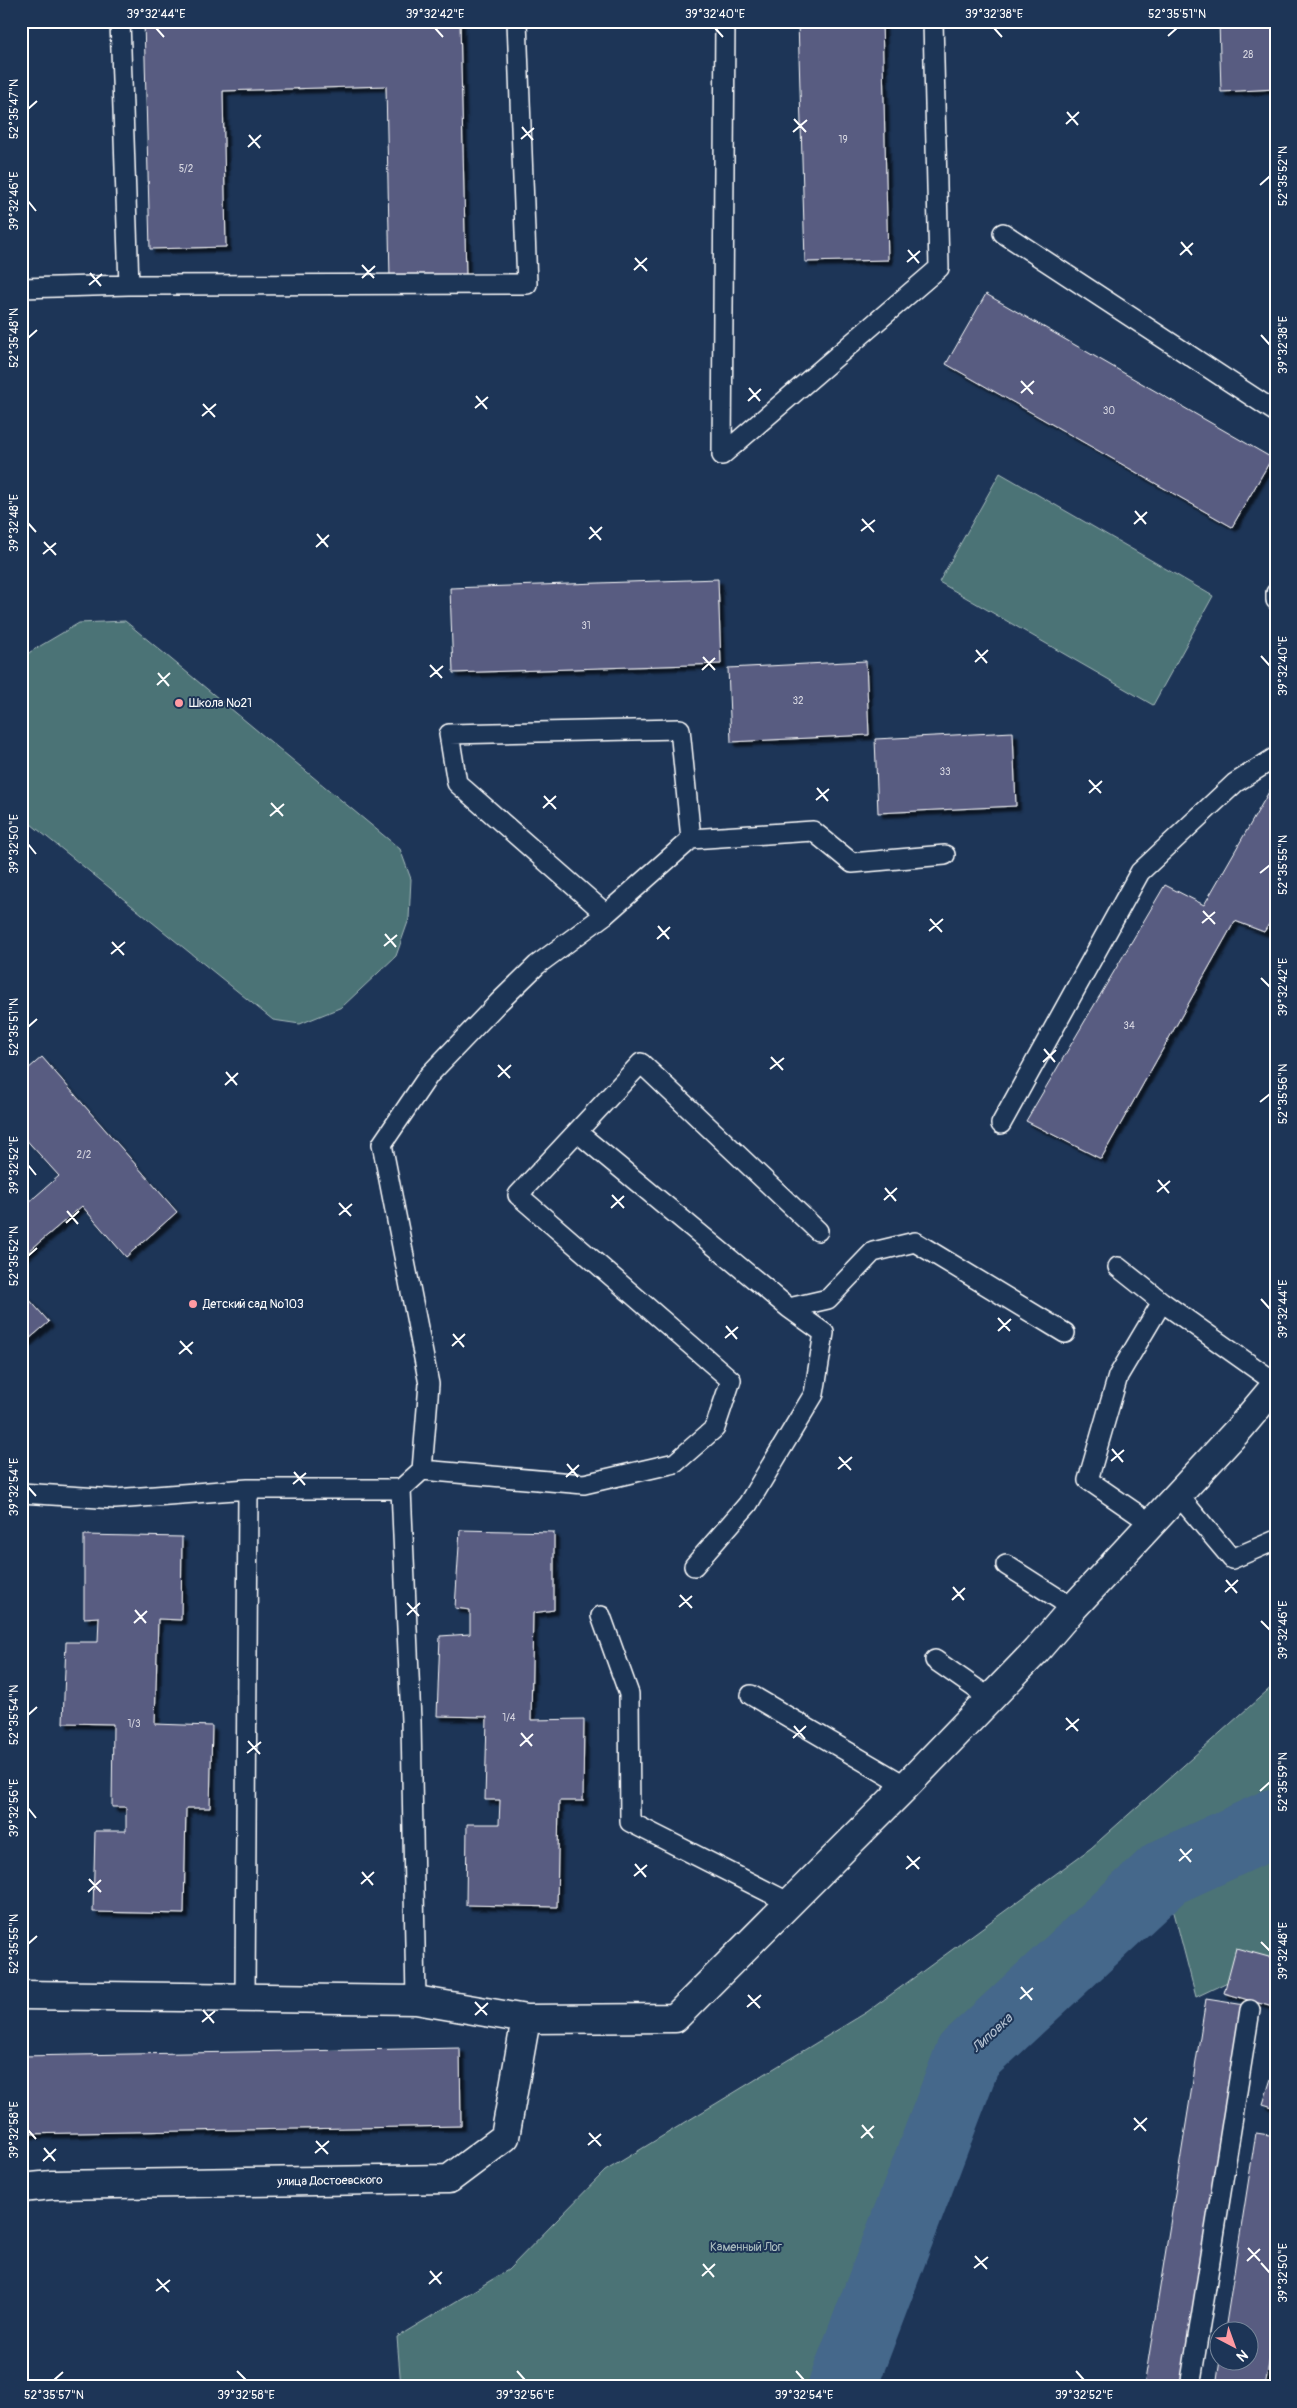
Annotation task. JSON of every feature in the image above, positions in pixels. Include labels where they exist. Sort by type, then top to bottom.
[{"type":"street","points":[[21,1995],[416,2000],[526,2019],[675,2018],[991,1699],[1073,1608],[1179,1496],[1240,1428],[1276,1384]]},
{"type":"street","name":"улица Достоевского","points":[[21,2188],[52,2185],[449,2179],[505,2137],[526,2019]]},
{"type":"lane","points":[[120,21],[129,285]]},
{"type":"lane","points":[[21,288],[129,285],[528,284],[518,21]]},
{"type":"lane","points":[[725,21],[722,455],[939,268],[932,21]]},
{"type":"lane","points":[[1003,233],[1276,412]]},
{"type":"lane","points":[[1276,593],[1276,600]]},
{"type":"lane","points":[[606,914],[457,783],[449,734],[680,729],[691,839]]},
{"type":"lane","points":[[1001,1124],[1140,872],[1236,783],[1276,757]]},
{"type":"lane","points":[[21,1493],[115,1499],[248,1489],[401,1489],[422,1470],[429,1384],[382,1144],[429,1075],[537,965],[606,914],[691,839],[813,831],[852,863],[945,855]]},
{"type":"lane","points":[[422,1470],[584,1484],[674,1463],[715,1428],[731,1380],[518,1195],[641,1064],[818,1230]]},
{"type":"lane","points":[[577,1132],[789,1308],[824,1332],[814,1394],[748,1504],[694,1566]]},
{"type":"lane","points":[[789,1308],[828,1299],[873,1252],[915,1242],[1065,1333]]},
{"type":"lane","points":[[1118,1267],[1162,1302],[1276,1384]]},
{"type":"lane","points":[[1152,1524],[1088,1480],[1118,1376],[1162,1302]]},
{"type":"lane","points":[[245,1998],[248,1489]]},
{"type":"lane","points":[[401,1489],[411,1721],[416,2000]]},
{"type":"lane","points":[[1179,1496],[1232,1559],[1276,1540]]},
{"type":"lane","points":[[1006,1565],[1073,1608]]},
{"type":"lane","points":[[601,1616],[629,1694],[630,1822],[790,1903]]},
{"type":"lane","points":[[935,1660],[991,1699]]},
{"type":"lane","points":[[751,1695],[906,1786]]},
{"type":"lane","points":[[1190,2387],[1250,2010]]},
{"type":"green space","points":[[1000,473],[1213,596],[1153,705],[939,582]]},
{"type":"green space","points":[[125,621],[400,849],[411,879],[409,919],[396,956],[342,1007],[300,1024],[273,1020],[21,816],[21,662],[30,652],[79,623]]},
{"type":"green space","name":"Каменный Лог","points":[[1276,1683],[1276,1959],[1196,1997],[1164,1874],[968,2056],[842,2387],[401,2387],[397,2337],[508,2270],[605,2171],[867,2012],[1091,1848]]},
{"type":"building","points":[[144,21],[460,21],[466,277],[390,279],[386,86],[223,91],[226,247],[150,249]]},
{"type":"building","points":[[798,21],[882,21],[888,260],[805,262]]},
{"type":"building","points":[[1219,21],[1276,21],[1276,89],[1221,92]]},
{"type":"building","points":[[986,294],[1272,458],[1232,527],[946,364]]},
{"type":"building","points":[[718,579],[721,664],[453,673],[450,588]]},
{"type":"building","points":[[866,661],[869,735],[731,742],[728,668]]},
{"type":"building","points":[[1013,732],[1016,806],[878,813],[875,739]]},
{"type":"building","points":[[1274,783],[1276,784],[1276,913],[1264,932],[1235,921],[1101,1159],[1026,1121],[1165,885],[1204,905]]},
{"type":"building","points":[[42,1057],[177,1212],[126,1257],[82,1206],[21,1258],[21,1209],[59,1176],[21,1134],[21,1075]]},
{"type":"building","points":[[21,1290],[49,1322],[21,1346]]},
{"type":"building","points":[[460,1530],[554,1532],[554,1610],[533,1613],[531,1720],[584,1719],[583,1801],[559,1801],[557,1907],[466,1905],[467,1824],[499,1824],[500,1800],[485,1800],[487,1717],[437,1716],[440,1636],[470,1634],[470,1610],[455,1608]]},
{"type":"building","points":[[84,1535],[182,1537],[181,1620],[158,1619],[155,1724],[212,1726],[210,1808],[186,1808],[184,1914],[93,1912],[95,1831],[126,1831],[126,1807],[112,1807],[113,1724],[63,1723],[66,1642],[98,1642],[99,1617],[84,1618]]},
{"type":"building","points":[[1236,1948],[1276,1959],[1276,2008],[1224,1993]]},
{"type":"building","points":[[1206,1999],[1245,2005],[1183,2387],[1144,2387]]},
{"type":"building","points":[[460,2048],[461,2126],[21,2134],[21,2056]]},
{"type":"building","points":[[1276,2063],[1276,2108],[1263,2104]]},
{"type":"building","points":[[1256,2133],[1276,2136],[1276,2321],[1265,2387],[1216,2387],[1219,2370],[1260,2370],[1260,2320],[1227,2320]]},
{"type":"waterway","name":"Липовка","points":[[842,2387],[968,2056],[1165,1873],[1276,1822]]},
{"type":"place","name":"Школа №21","points":[[179,703]]},
{"type":"place","name":"Детский сад №103","points":[[193,1304]]}]
